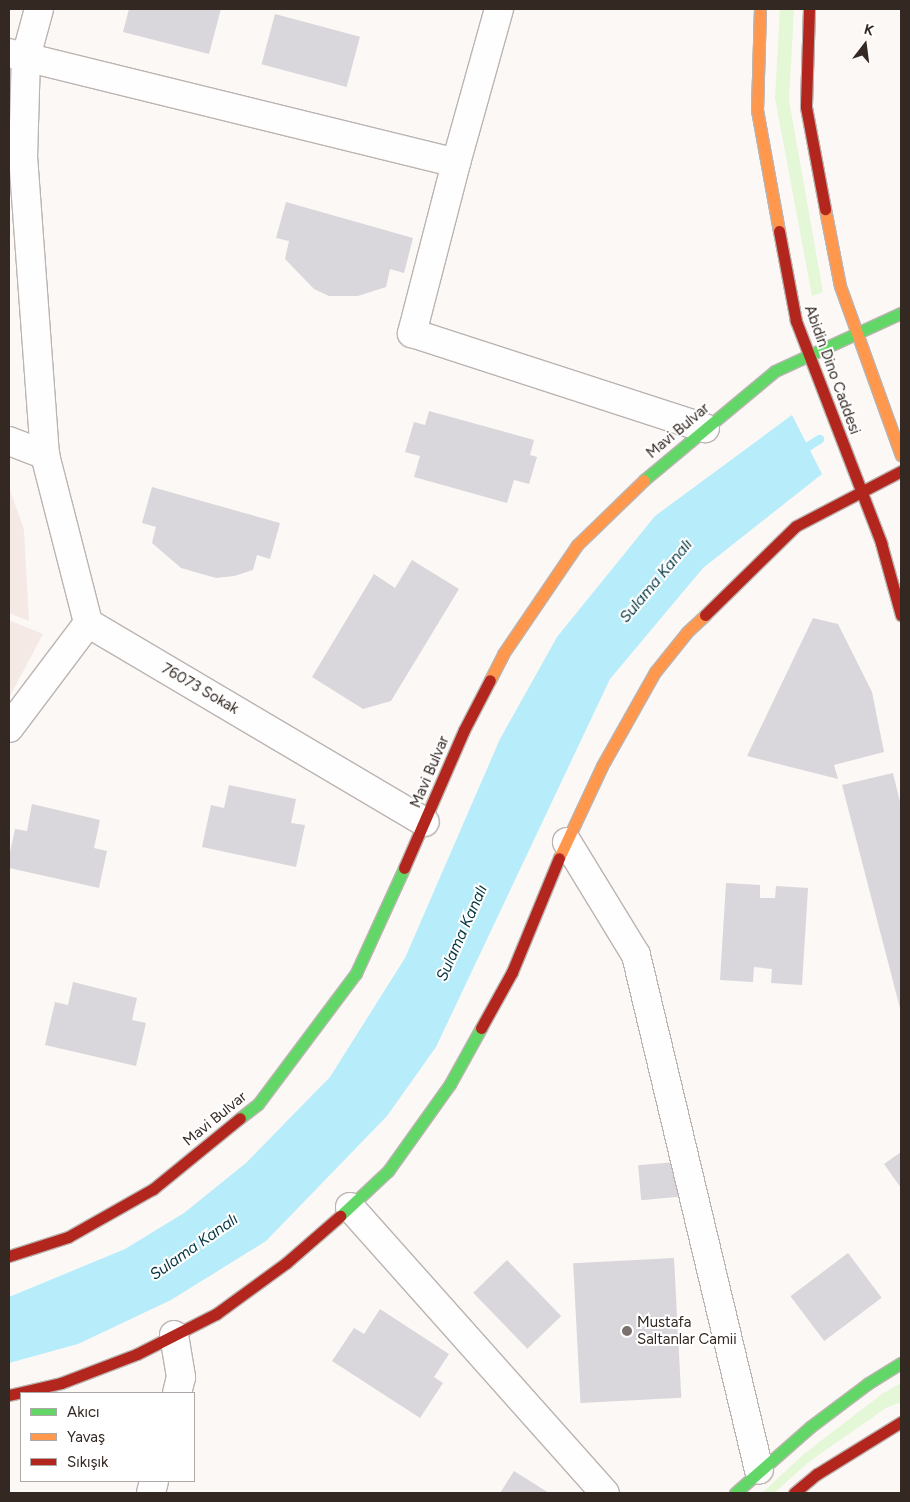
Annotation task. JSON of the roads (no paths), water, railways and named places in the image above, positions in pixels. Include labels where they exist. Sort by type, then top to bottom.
[{"type":"main road","name":"Abidin Dino Caddesi","points":[[760,9],[757,110],[796,320],[881,543],[901,616]]},
{"type":"main road","points":[[809,9],[806,107],[840,286],[901,455]]},
{"type":"main road","name":"Mavi Bulvar","points":[[9,1256],[68,1237],[153,1189],[258,1104],[356,973],[425,822],[464,730],[503,654],[577,545],[648,476],[774,371],[901,313]]},
{"type":"main road","points":[[25,1392],[61,1383],[137,1354],[216,1314],[286,1263],[388,1171],[450,1084],[512,972],[567,842],[602,766],[655,672],[687,632],[796,526],[901,471]]},
{"type":"main road","points":[[735,1493],[833,1409],[901,1363]]},
{"type":"main road","points":[[794,1493],[817,1474],[901,1422]]},
{"type":"street","points":[[9,728],[88,624],[45,455],[23,156],[18,55],[39,9]]},
{"type":"street","points":[[499,9],[456,163],[412,333],[705,428]]},
{"type":"street","points":[[18,55],[456,163]]},
{"type":"street","points":[[9,441],[45,455]]},
{"type":"street","name":"76073 Sokak","points":[[88,624],[425,822]]},
{"type":"street","points":[[567,842],[636,955],[760,1470]]},
{"type":"street","points":[[350,1207],[605,1493]]},
{"type":"street","points":[[174,1335],[181,1377],[177,1392]]},
{"type":"water","points":[[792,415],[822,474],[703,568],[610,679],[436,1047],[387,1116],[266,1241],[171,1300],[78,1344],[9,1363],[9,1297],[125,1249],[184,1213],[246,1163],[330,1077],[405,958],[500,739],[557,637],[655,516]]},
{"type":"waterway","name":"Sulama Kanalı","points":[[798,452],[819,439]]},
{"type":"place","name":"Mustafa Saltanlar Camii","points":[[627,1331]]}]
